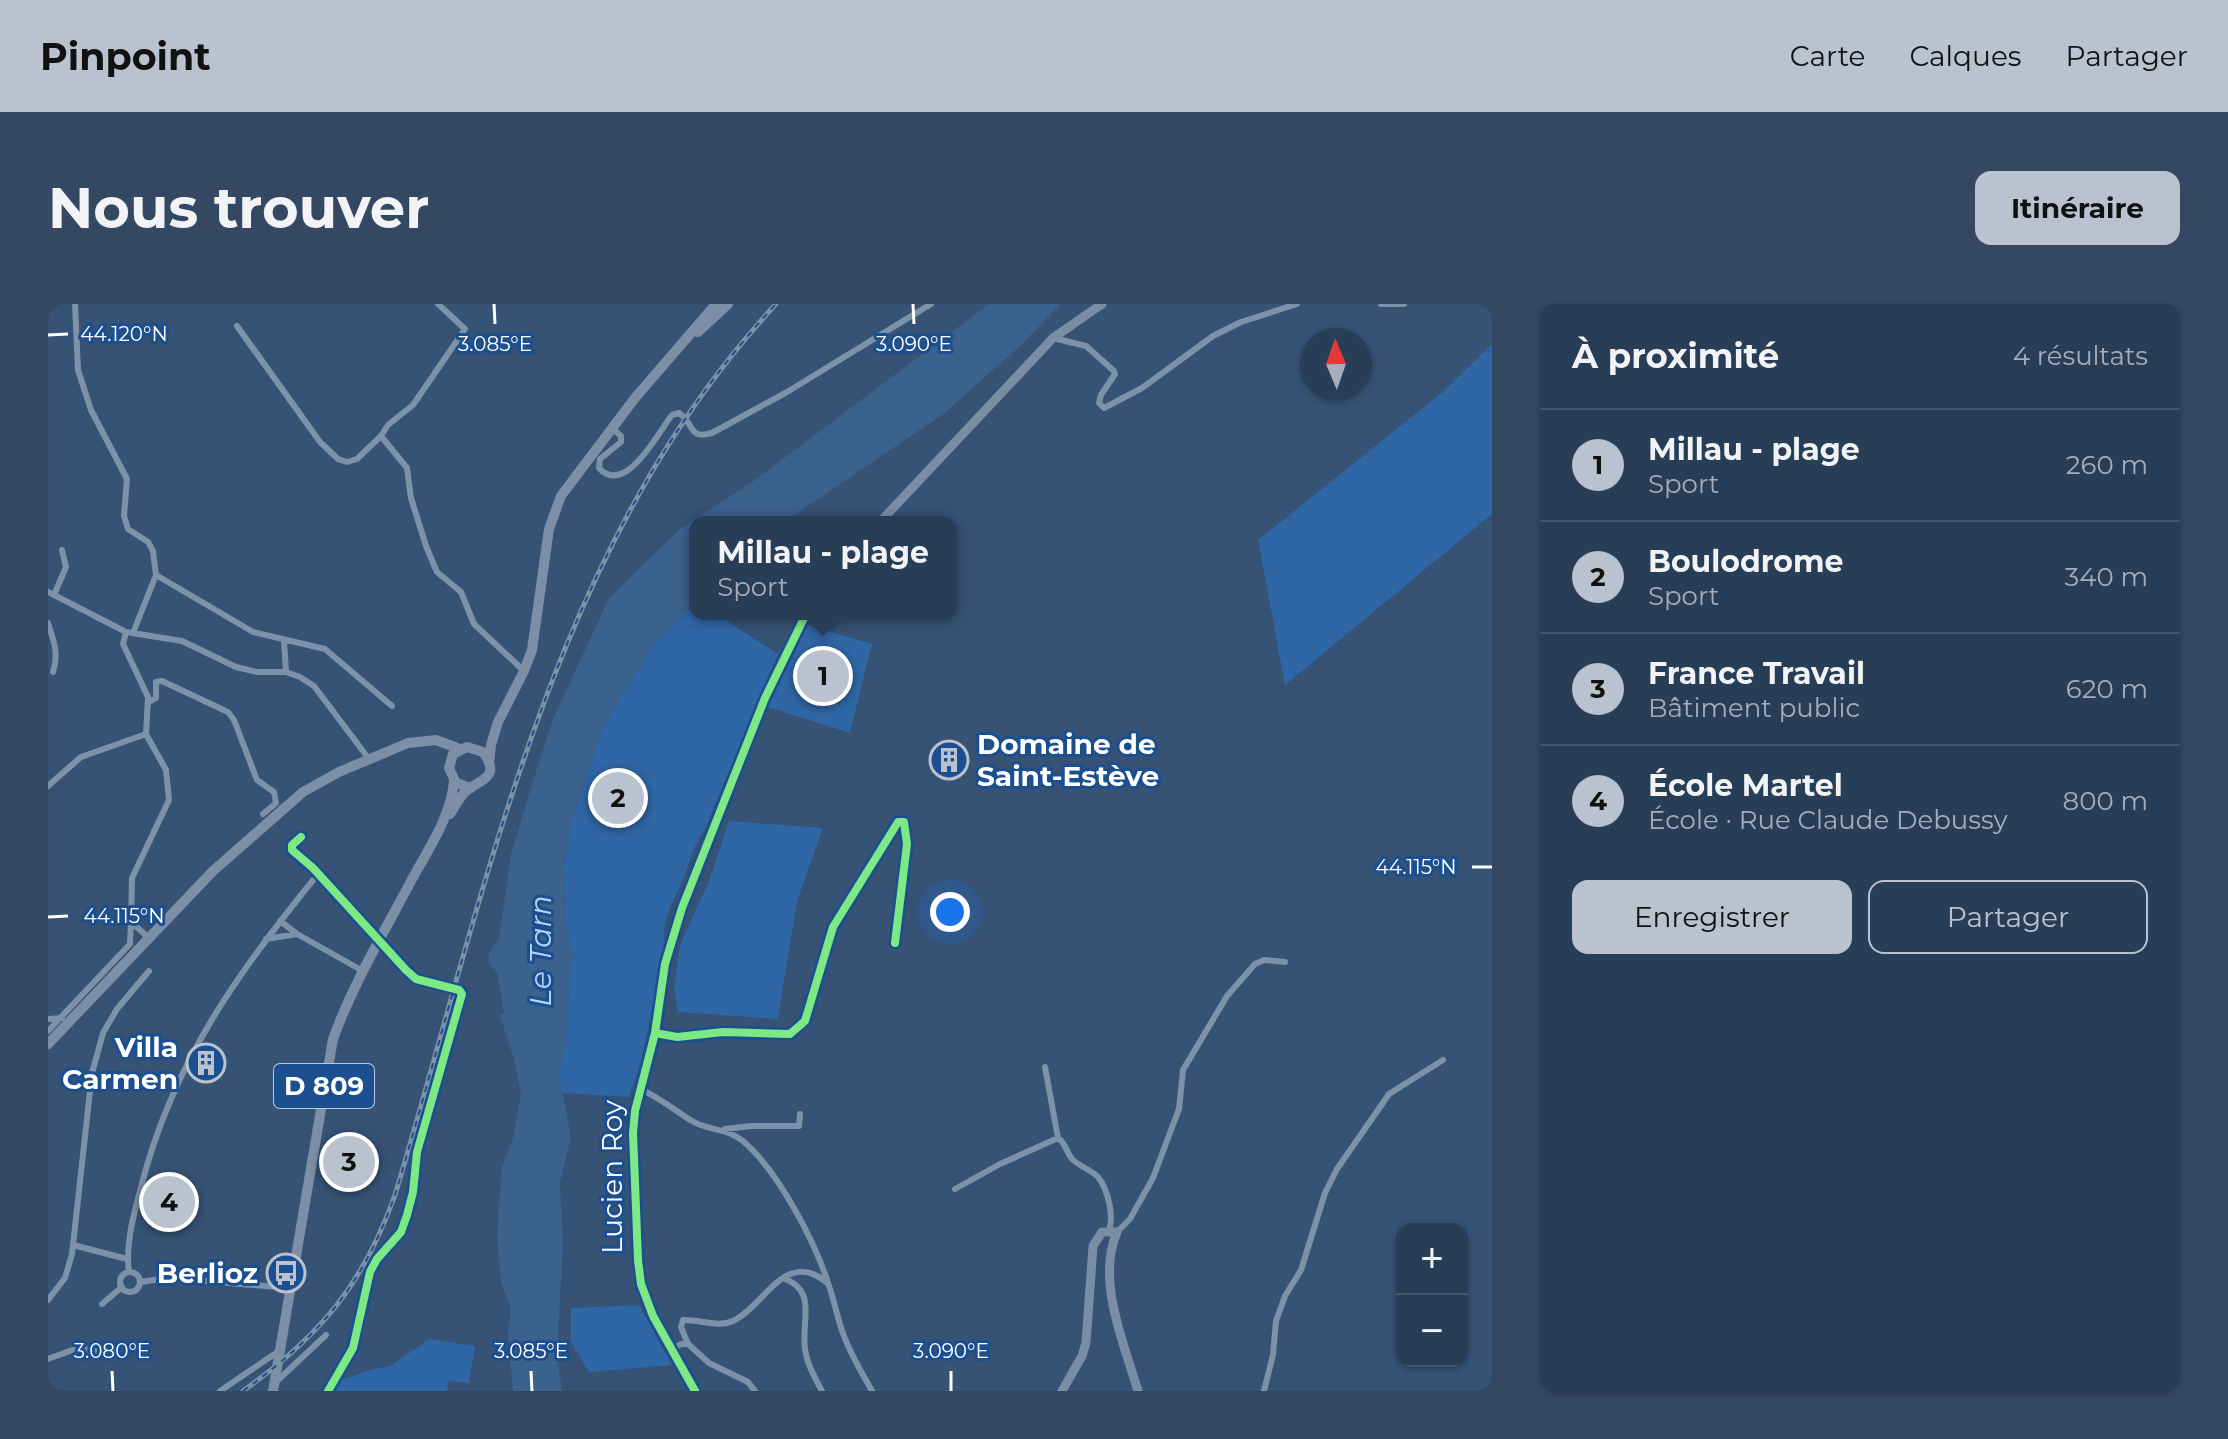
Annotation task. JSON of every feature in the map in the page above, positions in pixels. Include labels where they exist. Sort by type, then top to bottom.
[{"type":"main road","points":[[422,741],[440,749],[449,762],[449,772],[454,781],[460,785],[471,788],[485,780],[498,722],[532,650],[547,543],[556,506],[569,482],[716,304]]},
{"type":"main road","points":[[678,349],[728,304]]},
{"type":"main road","points":[[449,762],[465,748],[485,738],[498,722]]},
{"type":"main road","points":[[48,1044],[213,871],[283,809],[321,781],[398,746],[422,741],[436,740],[483,752],[489,763]]},
{"type":"main road","name":"D 809","points":[[273,1387],[333,1039],[363,971],[440,827],[452,797],[454,781]]},
{"type":"main road","name":"D 809","points":[[440,827],[471,788]]},
{"type":"street","points":[[48,1030],[130,944],[132,878],[169,800],[166,770],[146,734],[149,702],[141,678],[123,644],[156,575],[153,551],[148,542],[128,529],[124,516],[127,479],[91,410],[78,370],[75,304]]},
{"type":"street","points":[[237,326],[299,414],[338,459],[352,462],[381,436],[388,425],[413,405],[465,329],[438,304]]},
{"type":"street","points":[[612,428],[621,436],[621,442],[600,459],[599,468],[605,474],[617,476],[639,461],[672,415],[679,413],[685,417],[695,434],[712,433],[787,392],[931,304]]},
{"type":"street","points":[[886,516],[1053,338],[1102,304]]},
{"type":"street","points":[[1053,338],[1086,346],[1114,371],[1101,395],[1099,403],[1104,408],[1142,388],[1213,336],[1241,322],[1297,304]]},
{"type":"street","points":[[1381,304],[1404,304]]},
{"type":"street","points":[[381,436],[407,468],[411,498],[437,572],[461,592],[474,624],[524,671]]},
{"type":"street","points":[[62,550],[66,567],[51,594],[130,633],[182,641],[236,667],[257,672],[286,672],[300,677],[314,686],[369,759]]},
{"type":"street","points":[[156,575],[253,632],[325,649],[392,706]]},
{"type":"street","points":[[695,1391],[650,1309],[641,1284],[633,1133],[640,1089],[655,1033],[665,964],[682,908],[759,711],[803,620]]},
{"type":"street","points":[[48,623],[57,649],[53,672]]},
{"type":"street","points":[[284,641],[286,672]]},
{"type":"street","points":[[149,702],[156,698],[156,682],[162,681],[228,712],[257,780],[274,792],[276,803],[263,814]]},
{"type":"street","points":[[48,786],[81,757],[146,734]]},
{"type":"street","points":[[655,1033],[677,1037],[723,1032],[770,1035],[790,1034],[799,1029],[805,1021],[833,927],[898,822],[904,822],[907,844],[895,943]]},
{"type":"street","points":[[301,837],[292,845],[292,850],[318,874],[378,942],[416,979],[444,985]]},
{"type":"street","points":[[129,1272],[127,1259],[132,1222],[146,1167],[171,1093],[226,996],[318,874]]},
{"type":"street","points":[[280,921],[363,971]]},
{"type":"street","points":[[131,922],[149,938]]},
{"type":"street","points":[[266,939],[297,934]]},
{"type":"street","points":[[1062,1391],[1086,1343],[1093,1246],[1099,1234],[1112,1232],[1130,1219],[1153,1178],[1179,1109],[1183,1070],[1227,996],[1255,964],[1264,960],[1285,962]]},
{"type":"street","points":[[48,1300],[65,1278],[73,1245],[92,1073],[103,1033],[117,1009],[149,971]]},
{"type":"street","points":[[328,1391],[353,1348],[370,1272],[377,1259],[401,1232],[407,1215],[417,1152],[462,994],[459,990]]},
{"type":"street","points":[[48,1019],[62,1018]]},
{"type":"street","points":[[1264,1391],[1273,1355],[1276,1321],[1285,1296],[1301,1270],[1325,1193],[1337,1169],[1389,1094],[1443,1060]]},
{"type":"street","points":[[1045,1067],[1058,1138]]},
{"type":"street","points":[[640,1089],[657,1096],[696,1123],[710,1128],[799,1126],[800,1114]]},
{"type":"street","points":[[725,1129],[742,1140],[779,1183],[829,1285],[843,1333],[872,1391]]},
{"type":"street","points":[[1058,1138],[1063,1140],[1071,1158],[1102,1183],[1112,1221],[1109,1273],[1121,1334],[1138,1391]]},
{"type":"street","points":[[955,1189],[1000,1164],[1022,1157],[1058,1138]]},
{"type":"street","points":[[73,1245],[127,1259]]},
{"type":"street","points":[[755,1391],[734,1373],[709,1363],[688,1344],[681,1327],[683,1320],[733,1321],[783,1278],[800,1271],[816,1274],[829,1285]]},
{"type":"street","points":[[129,1272],[137,1274],[140,1282]]},
{"type":"street","points":[[122,1287],[121,1278],[129,1272]]},
{"type":"street","points":[[122,1287],[133,1291],[140,1282],[168,1278],[289,1288]]},
{"type":"street","points":[[783,1278],[798,1284],[805,1295],[805,1350],[822,1391]]},
{"type":"street","points":[[102,1304],[122,1287]]},
{"type":"street","points":[[273,1387],[326,1335]]},
{"type":"street","points":[[672,1350],[681,1344],[688,1344]]},
{"type":"street","points":[[48,1359],[78,1348],[118,1355]]},
{"type":"street","points":[[220,1391],[279,1351]]},
{"type":"shaded area","points":[[1492,344],[1492,514],[1285,685],[1258,540],[1444,391]]},
{"type":"shaded area","points":[[689,609],[689,620],[725,620],[778,654],[669,911],[641,1062],[629,1097],[562,1093],[559,1075],[574,954],[565,928],[564,866],[573,816],[603,727],[655,642]]},
{"type":"shaded area","points":[[808,625],[872,644],[850,733],[768,707]]},
{"type":"shaded area","points":[[729,821],[823,828],[797,901],[778,1019],[678,1012],[674,988],[680,945],[709,881]]},
{"type":"shaded area","points":[[639,1305],[672,1365],[589,1372],[571,1342],[571,1308]]},
{"type":"shaded area","points":[[429,1339],[475,1346],[469,1383],[449,1381],[447,1391],[335,1391],[341,1380],[376,1368],[389,1367]]},
{"type":"water","points":[[989,304],[1061,304],[1018,348],[942,415],[793,516],[700,516],[752,482]]},
{"type":"water","name":"Le Tarn","points":[[689,523],[689,609],[655,642],[603,727],[573,816],[564,866],[565,928],[574,954],[559,1075],[571,1137],[560,1183],[563,1243],[557,1356],[562,1391],[513,1391],[508,1332],[511,1309],[501,1282],[497,1234],[502,1166],[513,1138],[521,1094],[500,1016],[504,1012],[497,972],[488,963],[489,953],[499,938],[511,854],[553,719],[609,598]]},
{"type":"tunnel","points":[[444,985],[459,990]]},
{"type":"railway","points":[[243,1391],[317,1328],[336,1306],[369,1256],[395,1195],[497,842],[536,726],[581,612],[634,503],[699,400],[776,304]]},
{"type":"cycle path","name":"Lucien Roy","points":[[695,1391],[653,1316],[641,1284],[633,1133],[635,1111],[655,1033],[665,964],[682,908],[765,698],[803,620]]},
{"type":"cycle path","points":[[655,1033],[677,1037],[723,1032],[790,1034],[805,1021],[833,927],[898,822],[904,822],[907,844],[895,943]]},
{"type":"cycle path","points":[[301,837],[292,845],[292,850],[313,868],[406,970],[416,979],[459,990],[462,994],[417,1152],[407,1215],[401,1232],[377,1259],[370,1272],[353,1348],[328,1391]]},
{"type":"place","name":"Millau - plage","points":[[823,676]]},
{"type":"place","name":"Domaine de Saint-Estève","points":[[949,760]]},
{"type":"place","name":"Boulodrome","points":[[618,798]]},
{"type":"place","name":"Villa Carmen","points":[[206,1063]]},
{"type":"place","name":"France Travail","points":[[349,1162]]},
{"type":"place","name":"École Martel","points":[[169,1202]]},
{"type":"place","name":"Berlioz","points":[[286,1273]]}]
